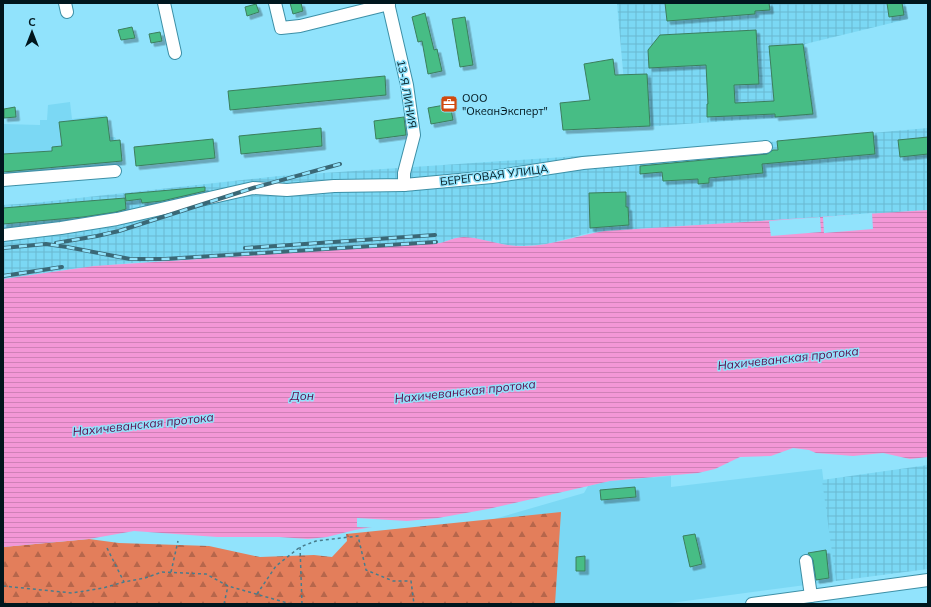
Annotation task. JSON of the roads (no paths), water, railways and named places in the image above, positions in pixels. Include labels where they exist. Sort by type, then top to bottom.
[{"type":"street","points":[[164,3],[175,53]]},
{"type":"street","points":[[275,3],[281,28],[300,26],[388,4]]},
{"type":"street","name":"13-Я ЛИНИЯ","points":[[388,4],[408,85],[414,134],[404,173],[404,185]]},
{"type":"street","name":"БЕРЕГОВАЯ УЛИЦА","points":[[3,235],[117,219],[253,188],[287,190],[334,186],[404,185],[492,177],[584,163],[766,147]]},
{"type":"street","points":[[3,180],[115,171]]},
{"type":"street","points":[[806,560],[811,596]]},
{"type":"street","points":[[752,604],[928,580]]},
{"type":"water","name":"Дон","points":[[928,210],[928,457],[910,459],[883,453],[853,456],[816,453],[809,450],[793,448],[771,456],[740,457],[715,469],[698,473],[610,481],[488,509],[355,530],[327,537],[308,539],[279,537],[217,537],[134,531],[89,539],[3,547],[3,279],[94,266],[440,243],[461,237],[516,246],[534,246],[605,231]]},
{"type":"railway","points":[[56,243],[119,231],[253,188],[340,164]]},
{"type":"railway","points":[[245,248],[435,235]]},
{"type":"railway","points":[[3,248],[46,244],[130,259],[165,259],[436,242]]},
{"type":"railway","points":[[3,276],[62,267]]},
{"type":"place","name":"ООО \"ОкеанЭксперт\"","points":[[449,104]]},
{"type":"water label","name":"Нахичеванская протока","points":[[788,358]]},
{"type":"water label","name":"Нахичеванская протока","points":[[465,391]]},
{"type":"water label","name":"Нахичеванская протока","points":[[143,424]]}]
